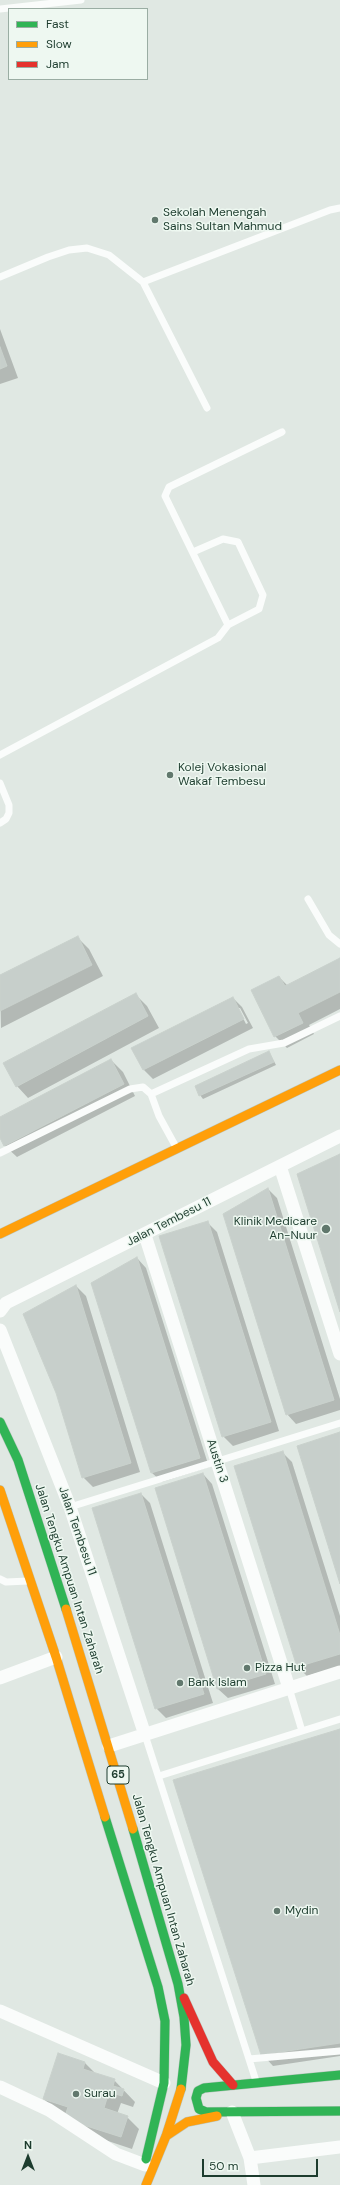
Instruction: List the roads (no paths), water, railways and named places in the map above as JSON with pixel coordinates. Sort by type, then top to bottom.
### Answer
[{"type":"main road","points":[[0,1234],[340,1070]]},
{"type":"main road","points":[[11,1239],[40,1215]]},
{"type":"main road","name":"Jalan Tengku Ampuan Intan Zaharah","points":[[0,1422],[18,1460],[109,1746],[178,1984],[184,2017],[186,2045],[183,2083],[166,2136],[146,2185]]},
{"type":"main road","name":"65","points":[[0,1490],[56,1657],[158,1987],[165,2021],[166,2047],[164,2083],[145,2165],[142,2185]]},
{"type":"main road","points":[[178,1984],[212,2062],[233,2085]]},
{"type":"main road","points":[[340,2076],[204,2088],[198,2091],[196,2098],[196,2105],[202,2111],[340,2112]]},
{"type":"main road","points":[[166,2136],[187,2122],[232,2112]]},
{"type":"street","name":"Jalan Tembesu 11","points":[[0,1310],[6,1303],[340,1136]]},
{"type":"street","points":[[280,1166],[340,1354]]},
{"type":"street","name":"Austin 3","points":[[145,1234],[289,1688]]},
{"type":"street","name":"Jalan Tembesu 11","points":[[0,1330],[70,1507],[145,1735]]},
{"type":"street","points":[[0,1678],[56,1657]]},
{"type":"street","points":[[109,1746],[340,1672]]},
{"type":"street","points":[[0,2011],[164,2083]]},
{"type":"street","points":[[0,2087],[49,2110],[116,2154],[145,2165]]},
{"type":"street","points":[[232,2112],[250,2158],[254,2185]]},
{"type":"street","points":[[250,2158],[340,2147]]},
{"type":"lane","points":[[9,8],[81,0]]},
{"type":"lane","points":[[143,282],[330,210],[340,208]]},
{"type":"lane","points":[[0,277],[69,250],[87,248],[109,255],[143,282],[207,408]]},
{"type":"lane","points":[[228,625],[165,496],[169,487],[282,432]]},
{"type":"lane","points":[[0,755],[218,638],[228,625],[260,608],[263,595],[238,542],[222,539],[193,552]]},
{"type":"lane","points":[[0,783],[9,805],[9,813],[6,819],[0,822]]},
{"type":"lane","points":[[308,899],[329,935],[340,944]]},
{"type":"lane","points":[[152,1094],[250,1049],[284,1043],[340,1016]]},
{"type":"lane","points":[[0,1153],[130,1089],[142,1087],[152,1094],[159,1116],[177,1149]]},
{"type":"lane","points":[[70,1507],[340,1423]]},
{"type":"lane","points":[[0,1580],[6,1582],[30,1581]]},
{"type":"lane","points":[[289,1688],[302,1730]]},
{"type":"lane","points":[[159,1776],[340,1719]]},
{"type":"lane","points":[[145,1735],[256,2083]]},
{"type":"lane","points":[[249,2059],[340,2051]]},
{"type":"place","name":"Sekolah Menengah Sains Sultan Mahmud","points":[[155,220]]},
{"type":"place","name":"Kolej Vokasional Wakaf Tembesu","points":[[170,775]]},
{"type":"place","name":"Klinik Medicare An-Nuur","points":[[326,1229]]},
{"type":"place","name":"Pizza Hut","points":[[247,1668]]},
{"type":"place","name":"Bank Islam","points":[[180,1683]]},
{"type":"place","name":"Mydin","points":[[277,1911]]},
{"type":"place","name":"Surau","points":[[76,2094]]}]
